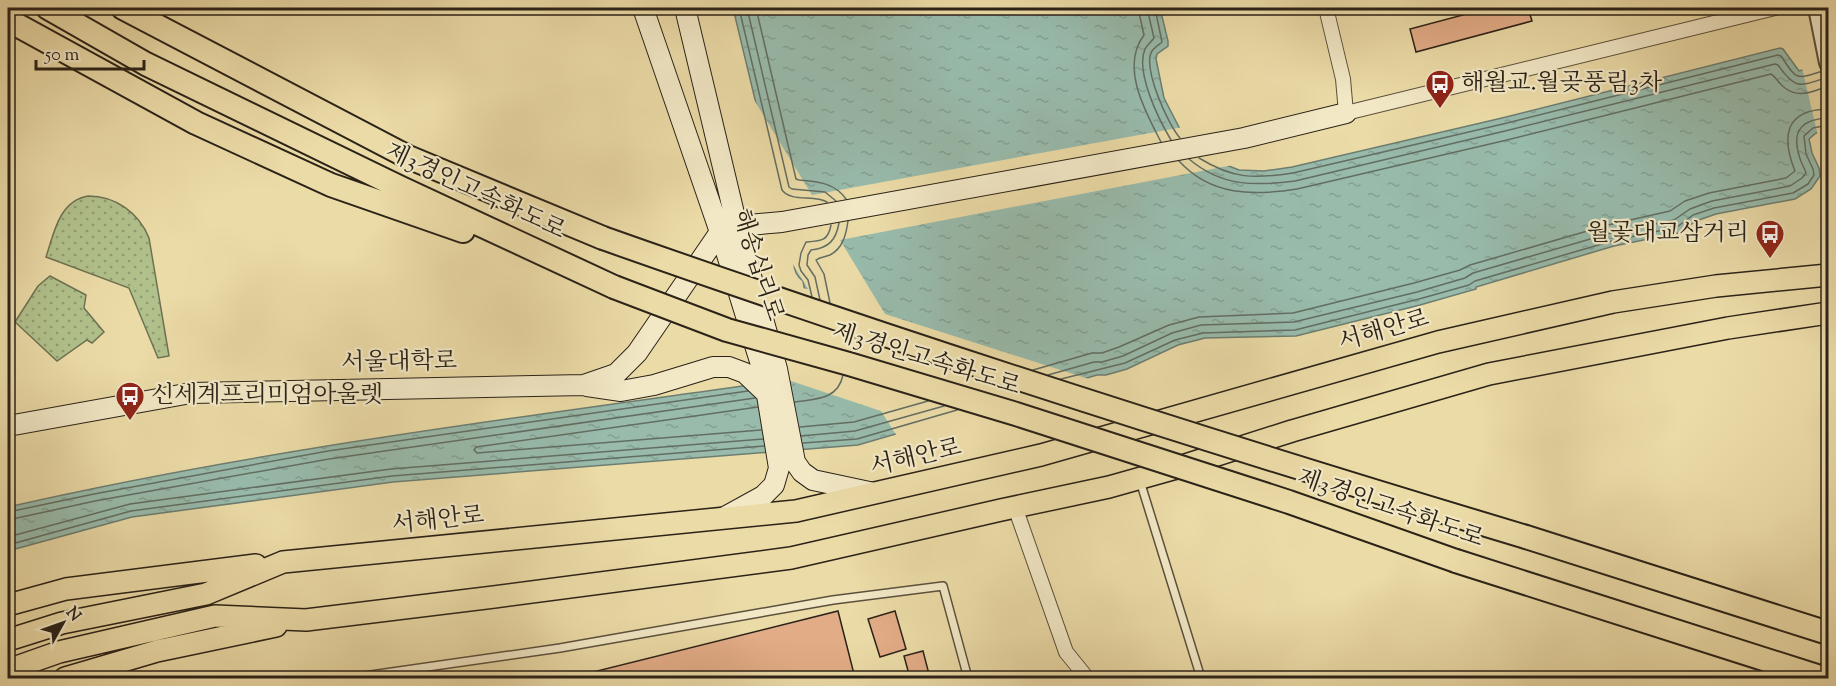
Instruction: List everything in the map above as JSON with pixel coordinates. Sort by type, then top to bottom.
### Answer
[{"type":"highway","name":"제3경인고속화도로","points":[[48,8],[146,64],[400,188],[614,287],[726,330],[849,364],[1027,418],[1289,502],[1456,561],[1823,678]]},
{"type":"highway","name":"제3경인고속화도로","points":[[123,8],[408,158],[603,238],[1028,383],[1828,633]]},
{"type":"highway","points":[[8,20],[196,123],[331,185],[577,270]]},
{"type":"main road","name":"해송십리로","points":[[643,8],[728,229],[777,369],[795,462],[802,472],[813,480],[877,494]]},
{"type":"main road","name":"해송십리로","points":[[685,8],[728,229],[763,371],[779,468],[774,485],[763,496],[723,518]]},
{"type":"main road","points":[[728,229],[782,222],[1244,138],[1346,113]]},
{"type":"main road","name":"서울대학로","points":[[8,426],[191,393],[584,385],[616,374],[637,353],[728,229]]},
{"type":"main road","name":"서해안로","points":[[8,640],[62,623],[206,594],[283,562],[796,511],[1041,455],[1438,342],[1613,302],[1716,286],[1828,275]]},
{"type":"main road","points":[[64,678],[157,651],[306,620],[791,558],[1109,487],[1489,374],[1728,328],[1828,313]]},
{"type":"main road","points":[[584,385],[621,391],[654,385],[713,367],[729,368],[745,373],[767,394]]},
{"type":"main road","points":[[8,606],[66,589],[283,562]]},
{"type":"main road","points":[[8,670],[59,652],[216,616],[306,620]]},
{"type":"street","points":[[1326,8],[1343,79],[1346,113],[1775,8]]},
{"type":"street","points":[[1817,8],[1827,56]]},
{"type":"street","points":[[1015,507],[1066,652],[1087,678]]},
{"type":"lane","points":[[1139,479],[1201,678]]},
{"type":"lane","points":[[350,678],[560,648],[833,600],[943,586],[968,678]]},
{"type":"green space","points":[[88,196],[117,203],[133,214],[145,229],[149,238],[169,356],[158,358],[129,288],[46,257],[55,228],[64,211],[78,199]]},
{"type":"green space","points":[[50,276],[86,295],[84,308],[104,332],[92,343],[87,340],[57,361],[15,322],[38,286]]},
{"type":"water","points":[[733,8],[1160,8],[1168,41],[1168,46],[1157,54],[1156,59],[1164,98],[1181,131],[1216,161],[1239,170],[1264,171],[1292,167],[1502,118],[1780,48],[1799,71],[1828,63],[1828,131],[1816,133],[1809,139],[1820,176],[1811,189],[1795,199],[1716,214],[1696,221],[1678,233],[1614,246],[1420,305],[1296,336],[1205,338],[1178,345],[1127,369],[1097,375],[858,445],[393,482],[132,517],[8,551],[8,507],[108,485],[412,433],[820,375],[803,281],[796,274],[794,259],[820,235],[827,214],[770,162]]},
{"type":"pier","points":[[1828,60],[1828,134],[1818,136],[1802,68]]},
{"type":"pier","points":[[751,95],[812,195],[1183,127],[1202,149],[1233,165],[840,240],[885,314],[1092,380],[897,436],[881,411],[782,378],[817,373],[801,288],[808,289],[791,261],[792,250],[799,236],[805,232],[821,230],[823,214],[820,208],[788,205],[777,200],[773,193]]},
{"type":"building","points":[[1489,8],[1528,8],[1532,21],[1416,52],[1410,29]]},
{"type":"building","points":[[838,611],[855,678],[586,678],[585,674]]},
{"type":"building","points":[[895,611],[906,649],[880,657],[868,619]]},
{"type":"building","points":[[923,651],[930,678],[910,678],[904,656]]},
{"type":"place","name":"해월교.월곶풍림3차","points":[[1440,110]]},
{"type":"place","name":"월곷대교삼거리","points":[[1770,260]]},
{"type":"place","name":"신세계프리미엄아울렛","points":[[130,422]]}]
